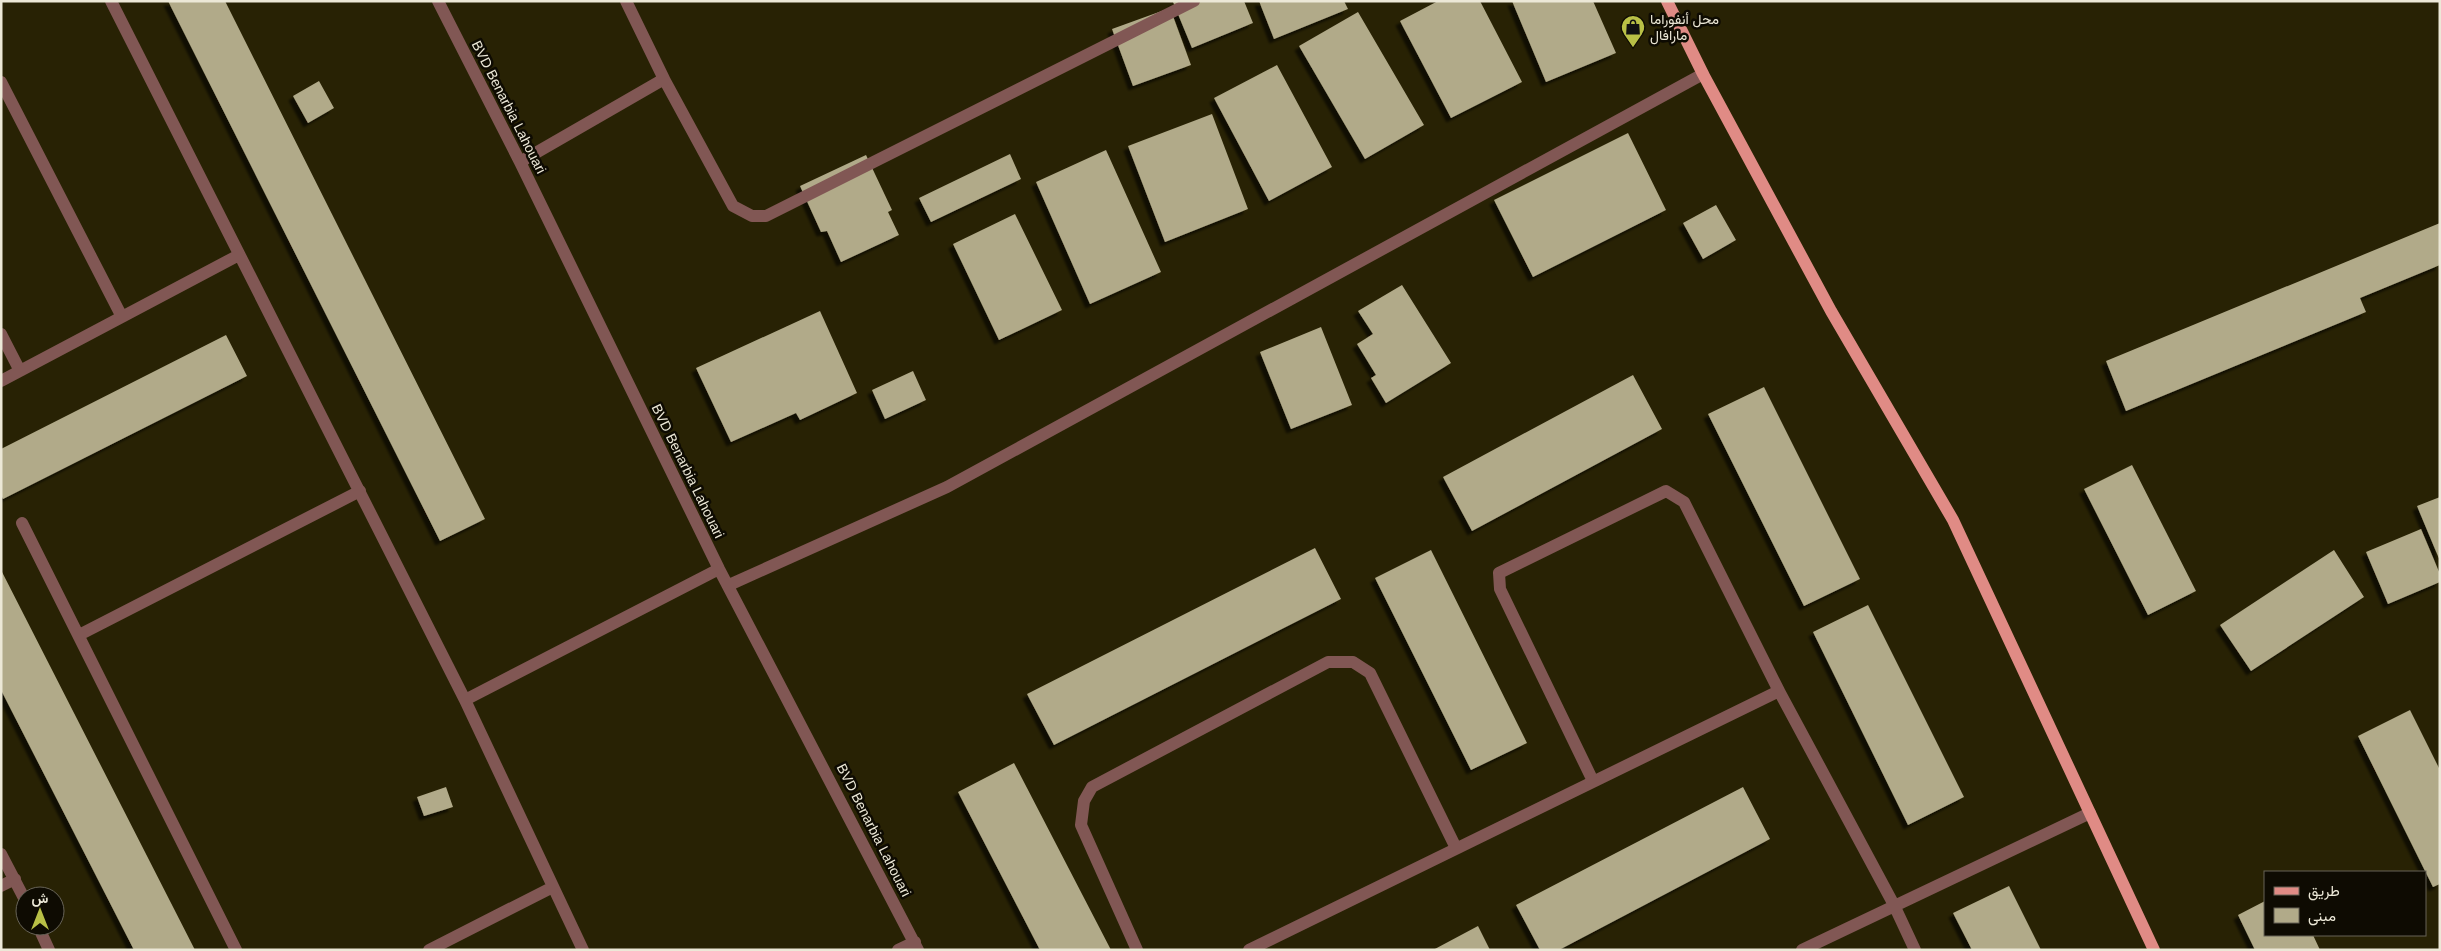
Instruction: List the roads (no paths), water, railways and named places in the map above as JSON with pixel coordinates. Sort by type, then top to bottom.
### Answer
[{"type":"main road","points":[[1666,1],[1702,74],[1831,310],[1954,520],[2154,950]]},
{"type":"street","points":[[111,1],[465,700],[583,950]]},
{"type":"street","name":"BVD Benarbia Lahouari","points":[[438,1],[520,162],[719,569],[917,946]]},
{"type":"street","points":[[626,1],[664,79],[733,206],[752,216],[766,216],[1194,1]]},
{"type":"street","points":[[729,585],[947,487],[1702,74]]},
{"type":"street","points":[[520,162],[664,79]]},
{"type":"street","points":[[1,82],[122,317]]},
{"type":"street","points":[[1,381],[239,255]]},
{"type":"street","points":[[1,334],[20,371]]},
{"type":"street","points":[[78,635],[360,491]]},
{"type":"street","points":[[1593,781],[1500,589],[1499,572],[1666,491],[1684,502],[1779,691],[1894,905],[1915,950]]},
{"type":"street","points":[[22,523],[236,950]]},
{"type":"street","points":[[465,700],[719,569]]},
{"type":"street","points":[[1137,950],[1081,826],[1084,801],[1092,787],[1328,662],[1353,662],[1370,673],[1456,848]]},
{"type":"street","points":[[1249,950],[1779,691]]},
{"type":"street","points":[[1802,950],[2090,813]]},
{"type":"street","points":[[1,854],[18,886]]},
{"type":"street","points":[[1,886],[15,879]]},
{"type":"street","points":[[429,950],[553,886]]},
{"type":"street","points":[[43,936],[49,950]]},
{"type":"street","points":[[898,950],[917,946]]},
{"type":"place","name":"محل أنفوراما مارافال","points":[[1633,48]]}]
